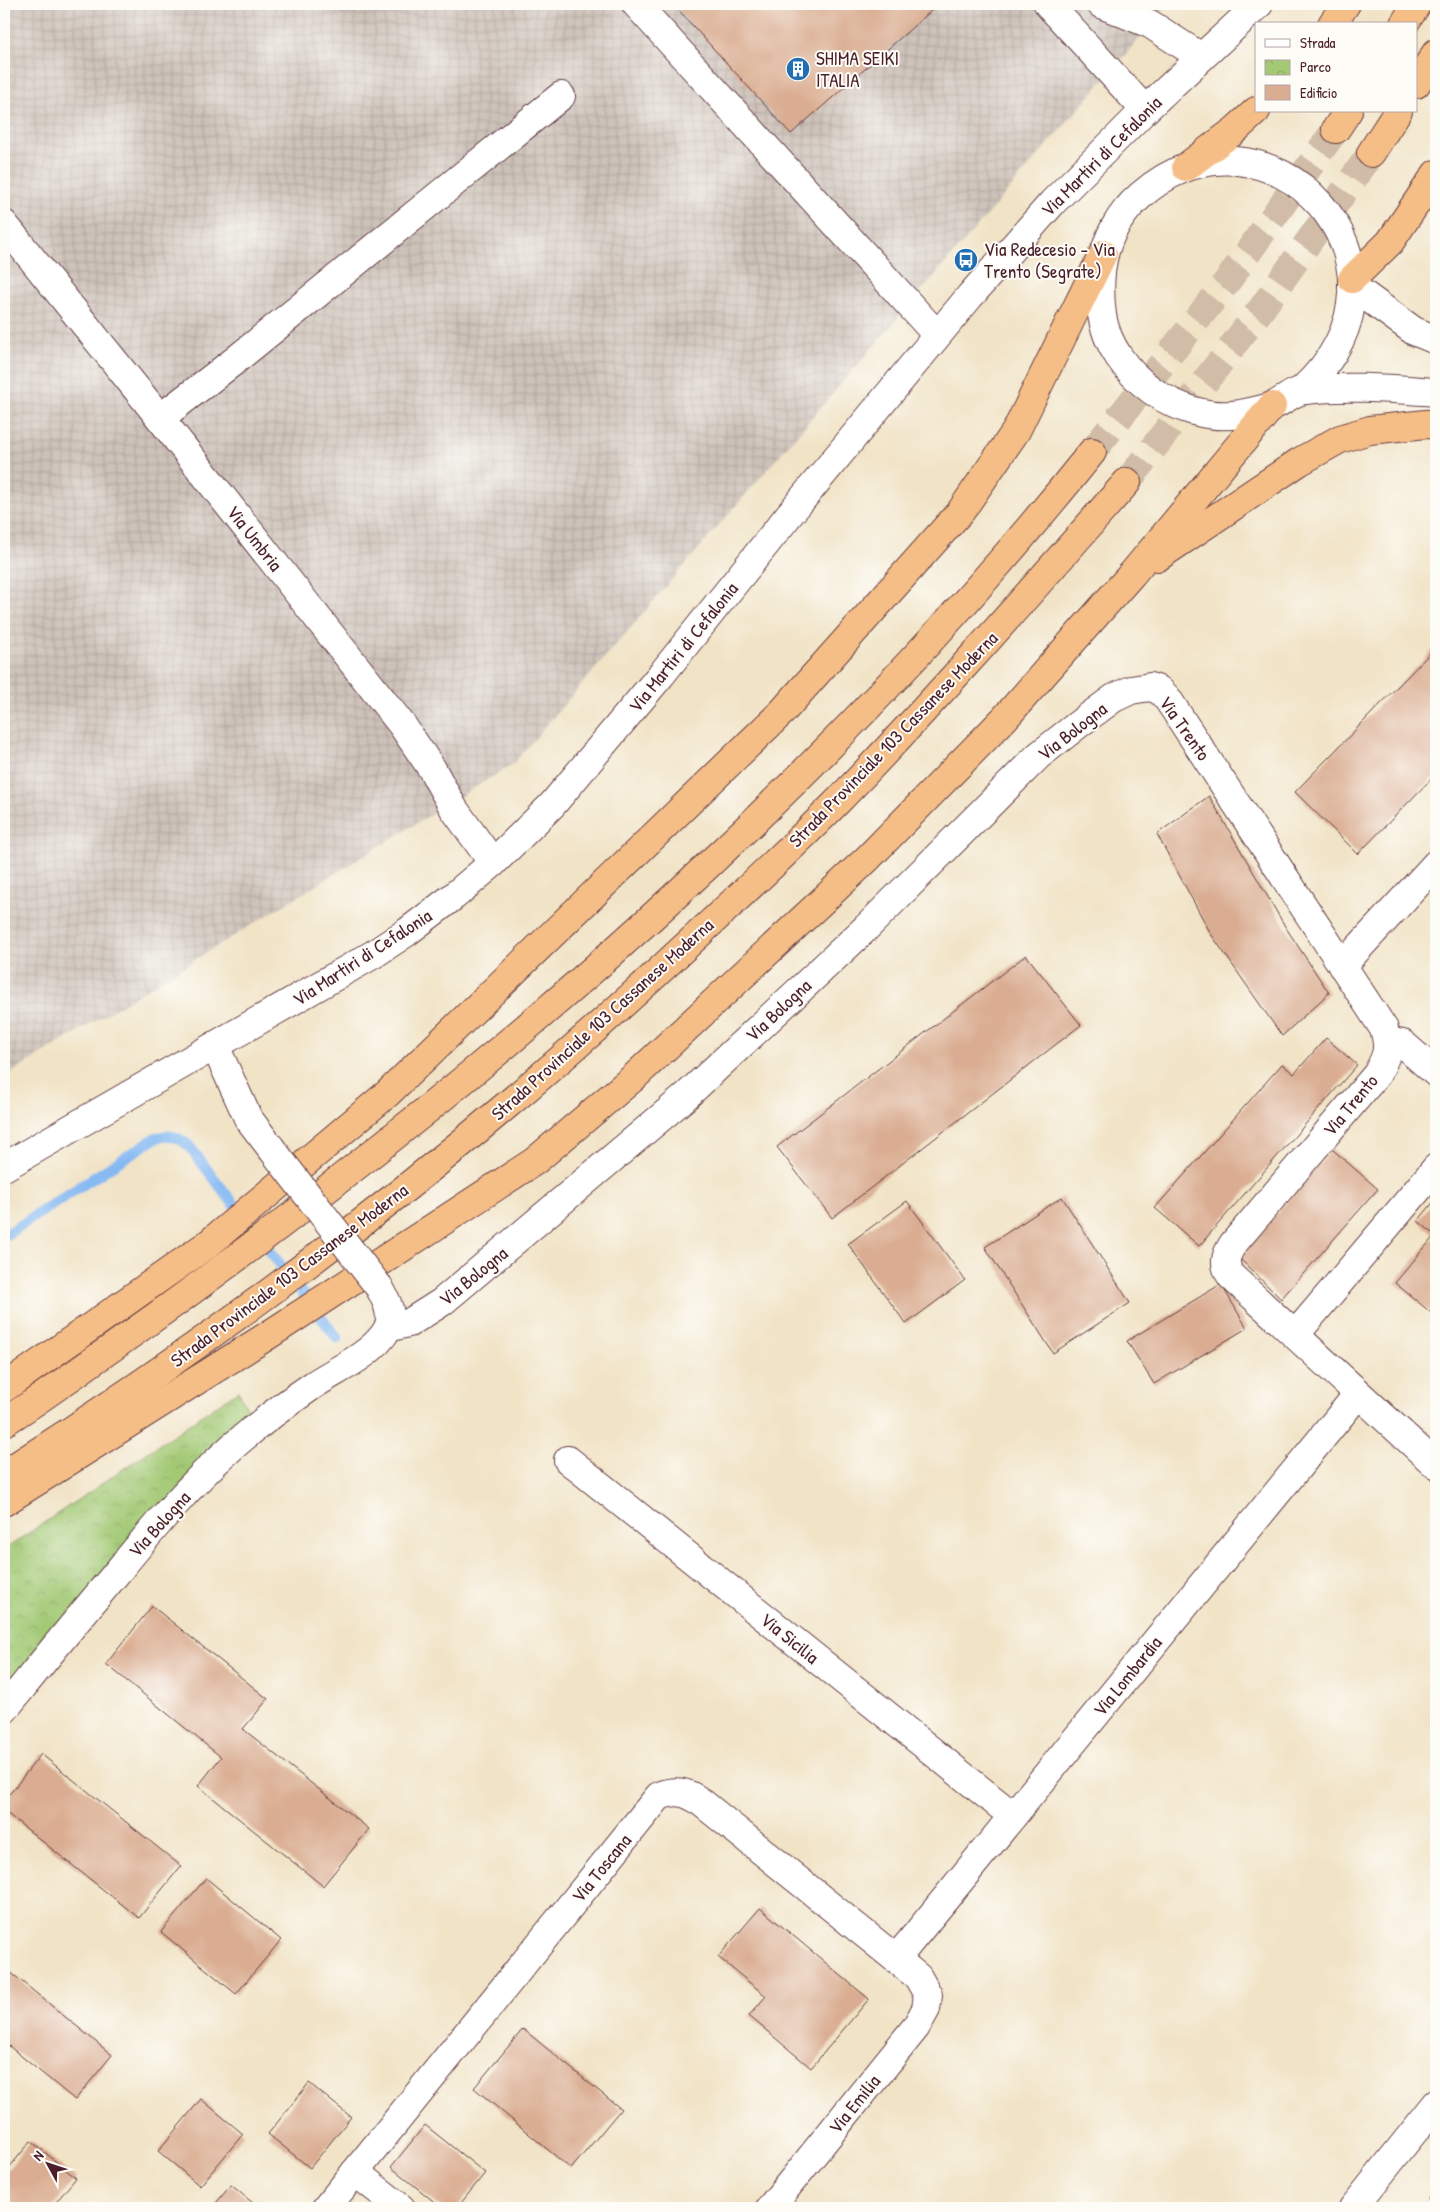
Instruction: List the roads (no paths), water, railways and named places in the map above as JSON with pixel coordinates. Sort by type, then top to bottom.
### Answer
[{"type":"highway","points":[[1333,22],[1346,4]]},
{"type":"highway","points":[[1405,22],[1417,4]]},
{"type":"highway","points":[[1418,81],[1436,53]]},
{"type":"highway","points":[[1186,167],[1255,112]]},
{"type":"highway","points":[[1371,153],[1397,112]]},
{"type":"highway","points":[[1352,283],[1390,242],[1436,174]]},
{"type":"highway","points":[[4,1388],[208,1244],[387,1094],[782,712],[961,511],[1016,431],[1103,254]]},
{"type":"highway","points":[[4,1502],[267,1336],[535,1161],[633,1078],[867,858],[1004,719],[1132,574],[1272,406]]},
{"type":"highway","points":[[1132,574],[1298,462],[1340,439],[1370,430],[1426,424],[1436,425]]},
{"type":"highway","points":[[4,1422],[223,1270],[471,1075],[583,980],[738,838],[822,755],[988,578],[1092,452]]},
{"type":"highway","name":"Strada Provinciale 103 Cassanese Moderna","points":[[4,1474],[148,1379],[270,1292],[404,1190],[608,1018],[758,879],[836,803],[960,672],[1127,482]]},
{"type":"street","points":[[636,4],[937,335]]},
{"type":"street","points":[[1048,4],[1145,110]]},
{"type":"street","points":[[1100,4],[1150,24],[1201,58]]},
{"type":"street","name":"Via Martiri di Cefalonia","points":[[4,1167],[325,983],[407,932],[493,863],[552,805],[655,683],[937,335],[1053,202],[1145,110],[1259,4]]},
{"type":"street","points":[[160,418],[233,362],[561,96]]},
{"type":"street","points":[[1208,162],[1241,162],[1274,170],[1303,187],[1327,210],[1339,229],[1350,261],[1352,283],[1349,316],[1337,347],[1318,375],[1302,390],[1272,406],[1238,414],[1203,413],[1170,402],[1140,382],[1118,355],[1103,323],[1098,288],[1103,254],[1111,232],[1130,204],[1155,182],[1186,167],[1208,162]]},
{"type":"street","name":"Via Umbria","points":[[4,224],[402,725],[432,769],[454,809],[493,863]]},
{"type":"street","points":[[1352,283],[1414,331],[1436,340]]},
{"type":"street","points":[[1302,390],[1389,389],[1436,392]]},
{"type":"street","name":"Via Bologna","points":[[4,1710],[148,1534],[213,1464],[248,1434],[312,1386],[366,1351],[388,1328],[409,1322],[442,1302],[684,1098],[866,928],[1038,756],[1114,698],[1142,687],[1158,690]]},
{"type":"street","name":"Via Trento","points":[[1158,690],[1167,698],[1384,1029],[1387,1041],[1388,1051],[1377,1074],[1233,1244],[1226,1254],[1226,1266],[1230,1276],[1436,1465]]},
{"type":"street","points":[[1342,966],[1436,864]]},
{"type":"street","points":[[1387,1041],[1403,1044],[1436,1073]]},
{"type":"street","points":[[215,1046],[248,1118],[379,1287],[386,1300],[390,1314],[388,1328]]},
{"type":"street","points":[[1295,1335],[1436,1168]]},
{"type":"street","name":"Via Lombardia","points":[[896,1959],[1358,1394]]},
{"type":"street","name":"Via Sicilia","points":[[568,1460],[1013,1816]]},
{"type":"street","name":"Via Toscana","points":[[326,2208],[659,1796],[669,1792],[679,1791],[690,1794],[701,1802],[918,1977],[928,1995]]},
{"type":"street","name":"Via Emilia","points":[[770,2208],[916,2027],[926,2009],[928,1995]]},
{"type":"street","points":[[1354,2208],[1436,2104]]},
{"type":"street","points":[[355,2172],[401,2208]]},
{"type":"waterway","points":[[4,1236],[152,1140],[162,1136],[176,1137],[189,1146],[337,1338]]},
{"type":"tunnel","points":[[1092,452],[1226,283],[1336,129]]},
{"type":"tunnel","points":[[1127,482],[1262,308],[1371,153]]},
{"type":"place","name":"SHIMA SEIKI ITALIA","points":[[798,69]]},
{"type":"place","name":"Via Redecesio - Via Trento (Segrate)","points":[[966,260]]}]
